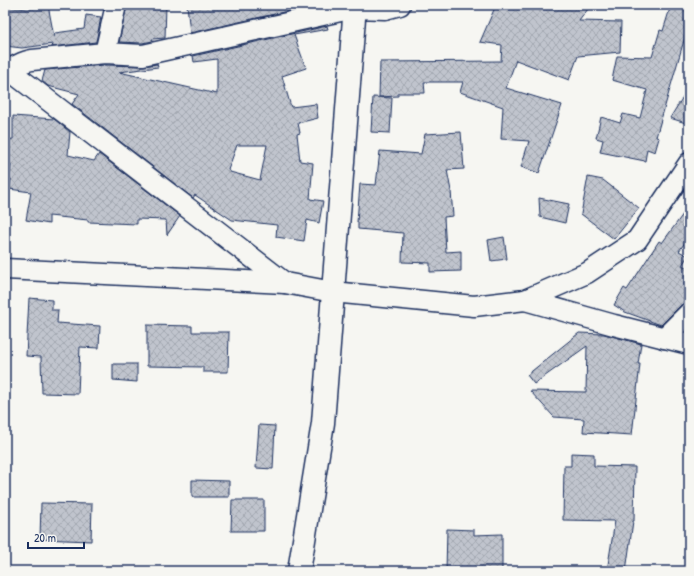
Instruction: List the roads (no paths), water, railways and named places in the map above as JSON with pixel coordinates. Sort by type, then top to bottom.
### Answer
[{"type":"street","points":[[105,53],[116,5]]},
{"type":"street","points":[[6,68],[24,61],[105,53],[143,55],[354,6],[385,9],[400,5]]},
{"type":"street","points":[[299,571],[323,423],[354,6]]},
{"type":"street","points":[[6,68],[285,283]]},
{"type":"street","points":[[5,269],[285,283],[333,292],[474,306],[525,300],[587,273],[638,240],[689,163]]},
{"type":"street","points":[[525,300],[689,344]]},
{"type":"street","points":[[664,338],[689,312]]}]
